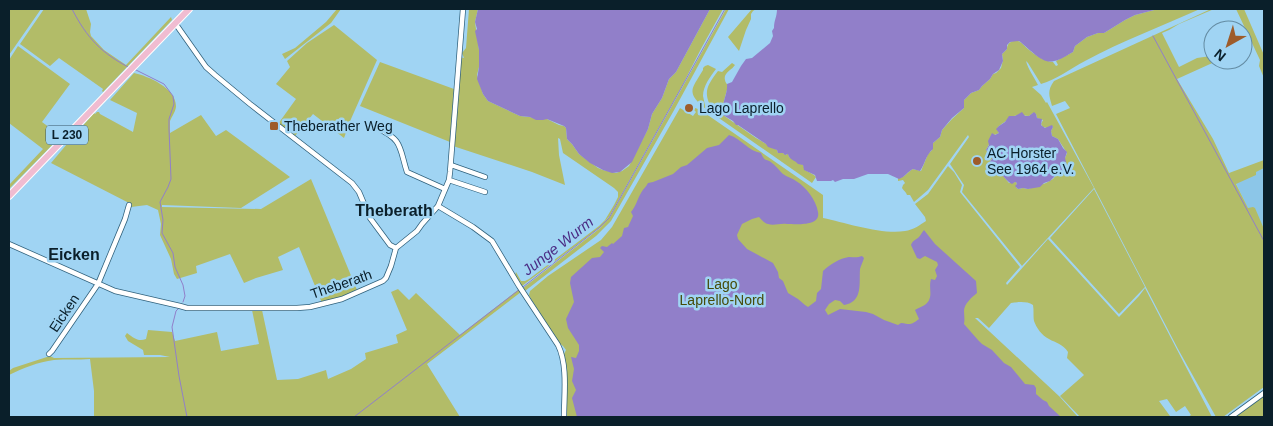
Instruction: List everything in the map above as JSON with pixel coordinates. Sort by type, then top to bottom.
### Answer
[{"type":"main road","name":"L 230","points":[[9,196],[189,9]]},
{"type":"street","points":[[175,23],[206,67],[215,76],[352,183],[370,218],[390,245],[396,248],[417,231],[438,206],[449,180],[463,9]]},
{"type":"street","points":[[376,128],[390,135],[395,140],[401,149],[408,173],[446,189]]},
{"type":"street","points":[[451,165],[485,177]]},
{"type":"street","points":[[449,180],[485,192]]},
{"type":"street","name":"Eicken","points":[[49,354],[98,284],[129,205]]},
{"type":"street","points":[[438,206],[464,221],[495,245],[519,286],[555,340],[562,354],[564,365],[564,417]]},
{"type":"street","name":"Eicken","points":[[9,244],[115,292],[180,306]]},
{"type":"street","name":"Theberath","points":[[180,306],[187,308],[297,308],[329,302],[383,281],[391,266],[396,248]]},
{"type":"street","points":[[524,293],[530,290]]},
{"type":"street","points":[[1231,417],[1264,393]]},
{"type":"shaded area","points":[[478,9],[710,9],[676,72],[669,79],[632,162],[620,172],[612,173],[590,163],[579,154],[567,139],[564,126],[547,119],[536,120],[520,116],[488,101],[477,79],[479,50],[475,22]]},
{"type":"shaded area","name":"Lago Laprello","points":[[777,9],[1158,9],[1135,15],[1104,33],[1087,37],[1075,46],[1073,52],[1062,59],[1049,62],[1035,55],[1019,41],[1010,42],[1002,54],[1003,61],[999,70],[979,90],[971,93],[964,100],[964,108],[942,130],[940,137],[933,143],[933,149],[928,154],[920,171],[913,169],[899,179],[888,174],[868,174],[854,179],[843,179],[835,182],[833,180],[817,181],[815,175],[804,170],[803,165],[791,159],[788,154],[778,153],[777,150],[768,147],[723,115],[727,84],[732,82],[746,59],[752,58],[770,43],[773,36],[772,31]]},
{"type":"shaded area","points":[[1022,112],[1025,116],[1029,116],[1034,112],[1037,118],[1042,119],[1041,125],[1045,128],[1052,125],[1052,136],[1058,139],[1067,152],[1065,171],[1057,174],[1040,187],[1028,189],[1018,189],[1015,186],[1016,182],[1012,184],[1006,180],[989,163],[992,155],[986,150],[992,133],[995,135],[999,133],[996,129],[1009,116],[1015,116]]},
{"type":"shaded area","name":"Lago Laprello","points":[[729,135],[738,139],[752,150],[761,153],[765,159],[783,174],[800,184],[810,194],[817,207],[818,217],[807,224],[770,225],[759,217],[742,224],[737,235],[738,239],[747,249],[773,263],[788,293],[808,307],[816,301],[817,293],[821,289],[823,271],[831,264],[842,259],[862,256],[864,258],[860,269],[860,286],[857,296],[850,303],[844,305],[840,301],[835,300],[825,310],[828,315],[840,309],[866,312],[898,325],[901,323],[914,323],[919,319],[915,310],[925,305],[930,298],[931,279],[935,280],[937,276],[935,270],[938,265],[937,262],[925,256],[920,259],[917,258],[911,245],[924,230],[935,244],[976,281],[977,293],[965,306],[964,324],[982,344],[992,350],[1004,363],[1011,367],[1025,384],[1034,385],[1036,394],[1047,402],[1061,417],[577,417],[572,398],[576,390],[572,381],[574,369],[571,357],[576,358],[579,345],[568,328],[566,319],[574,302],[570,283],[571,277],[592,258],[600,257],[604,252],[600,248],[602,246],[607,247],[613,244],[622,236],[624,228],[628,227],[633,216],[631,212],[648,183],[673,174],[707,148],[719,145]]},
{"type":"shaded area","points":[[1264,166],[1264,242],[1234,179]]},
{"type":"green space","points":[[9,9],[41,9],[9,55]]},
{"type":"green space","points":[[44,9],[86,9],[91,24],[91,36],[104,50],[126,65],[171,17],[172,20],[103,92],[103,89],[59,58],[50,66],[20,44]]},
{"type":"green space","points":[[337,9],[341,9],[331,23],[285,59],[282,54],[295,48],[326,22]]},
{"type":"green space","points":[[469,9],[478,9],[475,22],[479,50],[477,75],[483,94],[488,101],[520,116],[547,119],[564,126],[567,139],[579,154],[598,168],[616,173],[629,166],[648,129],[652,114],[662,98],[669,79],[676,72],[710,9],[723,9],[609,217],[599,228],[522,286],[515,275],[516,272],[521,281],[529,279],[599,226],[614,205],[618,192],[563,153],[560,139],[558,138],[559,155],[565,185],[453,146],[460,57],[464,58],[462,53],[466,48]]},
{"type":"green space","points":[[726,9],[729,9],[611,221],[596,236],[525,291],[523,288],[599,229],[610,217]]},
{"type":"green space","points":[[752,9],[756,9],[751,14],[751,19],[739,51],[728,37]]},
{"type":"green space","points":[[1158,9],[1200,9],[1113,47],[1058,77],[1041,84],[1026,61],[1038,85],[1032,87],[1047,102],[1094,188],[1022,266],[962,192],[964,185],[950,164],[969,137],[968,135],[928,190],[914,202],[910,195],[907,195],[902,188],[905,183],[903,180],[898,181],[898,178],[903,177],[913,169],[921,171],[928,154],[932,150],[933,143],[940,137],[942,130],[964,108],[964,100],[971,93],[979,90],[1001,68],[1002,54],[1010,42],[1018,41],[1037,55],[1053,62],[1056,66],[1058,65],[1056,61],[1073,52],[1075,46],[1087,37],[1104,33],[1135,15]],"holes":[[[1033,113],[1036,114],[1037,118],[1043,120],[1041,124],[1043,127],[1053,127],[1051,131],[1052,136],[1058,139],[1067,153],[1065,171],[1057,174],[1046,183],[1028,189],[1018,189],[1016,182],[1009,183],[994,165],[991,165],[992,154],[986,150],[994,135],[999,133],[997,129],[1009,119],[1019,115],[1029,116]]]},
{"type":"green space","points":[[1214,9],[1162,33],[1179,67],[1203,57],[1203,67],[1177,79],[1213,139],[1229,173],[1264,160],[1264,168],[1256,172],[1256,175],[1236,184],[1248,208],[1255,208],[1264,229],[1264,387],[1223,417],[1216,417],[1178,349],[1056,114],[1070,108],[1065,101],[1052,106],[1049,93],[1054,81]]},
{"type":"green space","points":[[1236,9],[1244,9],[1249,20],[1241,20]]},
{"type":"green space","points":[[334,25],[377,60],[344,138],[313,114],[295,136],[278,124],[296,99],[276,84],[290,67],[287,61],[307,43]]},
{"type":"green space","points":[[1253,30],[1264,55],[1264,78],[1259,66],[1260,60],[1253,45]]},
{"type":"green space","points":[[18,46],[70,84],[42,122],[61,136],[9,189],[9,185],[43,149],[9,123],[9,60]]},
{"type":"green space","points":[[380,62],[454,89],[450,142],[360,106]]},
{"type":"green space","points":[[732,63],[735,65],[726,73],[725,78],[728,86],[722,108],[723,115],[777,150],[778,153],[786,155],[788,153],[789,157],[803,165],[805,170],[816,177],[812,183],[716,116],[707,98],[708,88],[718,71],[722,72]]},
{"type":"green space","points":[[708,65],[716,69],[704,89],[703,96],[706,109],[695,98],[692,90],[703,68]]},
{"type":"green space","points":[[134,73],[160,84],[166,88],[175,100],[176,106],[170,121],[170,133],[201,115],[216,136],[226,130],[290,177],[241,208],[162,205],[162,207],[261,209],[311,179],[357,290],[322,303],[299,247],[278,257],[283,270],[244,283],[230,254],[196,266],[197,273],[177,279],[171,259],[160,235],[161,224],[158,210],[147,205],[131,207],[131,204],[51,163],[94,113],[99,112],[133,132],[137,113],[110,100]]},
{"type":"green space","name":"Lago Laprello","points":[[680,108],[693,116],[696,112],[695,108],[699,109],[823,195],[823,218],[864,228],[896,232],[905,231],[926,221],[915,204],[928,194],[948,166],[962,185],[960,192],[1020,267],[1006,283],[1007,285],[1048,239],[1119,317],[1145,288],[1212,417],[1188,417],[1191,415],[1185,406],[1176,412],[1167,399],[1159,401],[1170,416],[1168,417],[1080,417],[1060,396],[1084,375],[1067,358],[1068,352],[1064,347],[1046,338],[1036,326],[1033,305],[1022,302],[1011,303],[989,328],[978,318],[975,318],[1060,397],[1078,417],[565,417],[566,374],[564,354],[566,350],[559,343],[531,299],[530,291],[548,276],[601,240],[612,227]]},
{"type":"green space","points":[[1094,189],[1145,287],[1119,314],[1050,238]]},
{"type":"green space","points":[[398,289],[409,300],[416,293],[460,335],[518,290],[521,292],[427,364],[460,417],[94,417],[94,391],[90,359],[48,361],[9,375],[9,371],[13,368],[50,356],[54,358],[170,357],[144,355],[143,350],[128,341],[125,336],[127,333],[136,339],[143,340],[146,339],[148,330],[172,332],[175,341],[217,332],[221,351],[259,344],[252,310],[262,310],[277,380],[298,379],[326,370],[328,379],[351,369],[366,359],[365,353],[398,343],[396,335],[407,330],[391,292]]},
{"type":"green space","points":[[1264,396],[1264,417],[1235,417]]},
{"type":"waterway","points":[[72,9],[83,28],[96,44],[111,57],[130,68]]},
{"type":"waterway","name":"Junge Wurm","points":[[523,287],[599,228],[609,218],[725,9]]},
{"type":"waterway","points":[[1153,36],[1264,241]]},
{"type":"waterway","points":[[134,69],[164,84],[173,96],[174,104],[169,119],[171,179],[160,202],[163,220],[162,233],[173,253],[175,267],[183,285],[185,296],[183,302]]},
{"type":"waterway","name":"Junge Wurm","points":[[354,417],[520,289]]},
{"type":"waterway","points":[[179,308],[176,311],[172,327],[187,417]]},
{"type":"place","name":"Lago Laprello","points":[[689,108]]},
{"type":"place","name":"Theberather Weg","points":[[274,126]]},
{"type":"place","name":"AC Horster See 1964 e.V.","points":[[977,161]]},
{"type":"district","name":"Theberath","points":[[394,210]]},
{"type":"district","name":"Eicken","points":[[74,254]]},
{"type":"park label","name":"Lago Laprello-Nord","points":[[722,292]]}]
